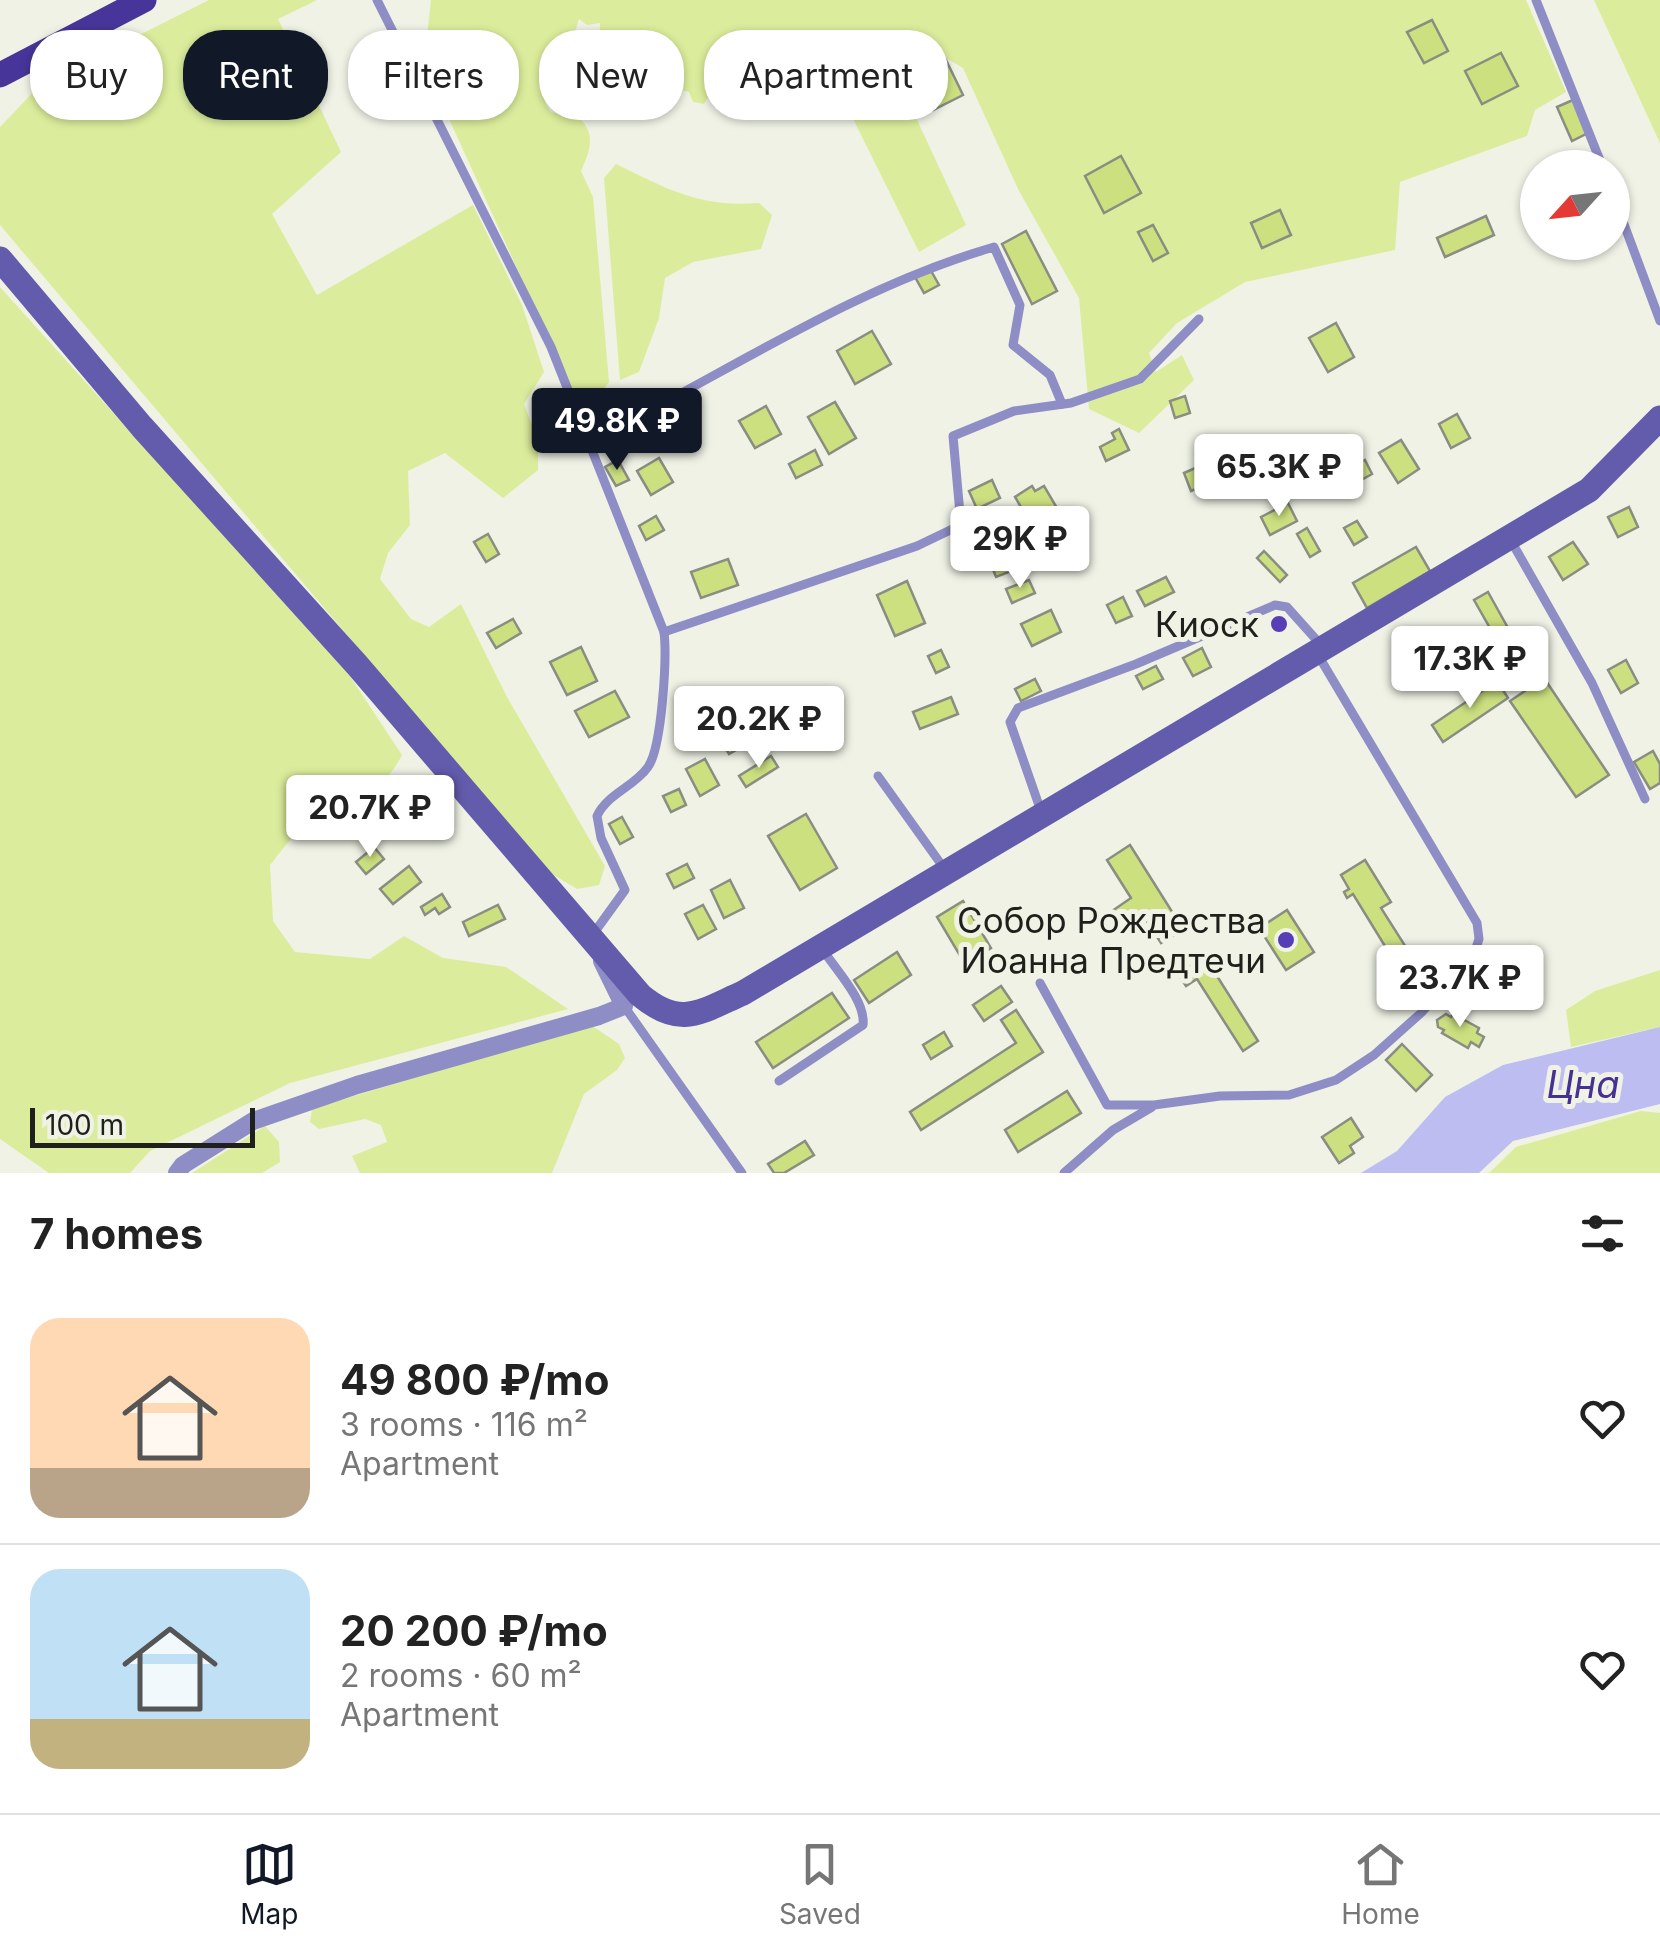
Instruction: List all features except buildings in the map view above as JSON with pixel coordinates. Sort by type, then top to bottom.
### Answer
[{"type":"main road","points":[[0,75],[144,0]]},
{"type":"street","points":[[0,260],[142,427],[357,664],[640,994],[658,1010],[677,1016],[700,1012],[743,993],[822,948],[1589,490],[1660,418]]},
{"type":"street","points":[[177,1173],[253,1122],[357,1085],[624,1006],[590,938]]},
{"type":"lane","points":[[377,0],[551,347],[664,632],[656,752],[648,767],[605,803],[597,816],[601,838],[625,890],[590,938]]},
{"type":"lane","points":[[1536,0],[1596,150]]},
{"type":"lane","points":[[1630,241],[1660,322]]},
{"type":"lane","points":[[588,442],[846,304],[937,263],[994,246],[1020,305],[1013,345],[1050,375],[1062,404]]},
{"type":"lane","points":[[961,525],[953,436],[1014,411],[1062,404],[1140,379],[1199,319]]},
{"type":"lane","points":[[664,632],[917,546],[990,511]]},
{"type":"lane","points":[[1508,537],[1531,570],[1592,683],[1645,798]]},
{"type":"lane","points":[[1040,983],[1107,1105],[1154,1106],[1220,1096],[1289,1095],[1336,1080],[1374,1055],[1421,1013],[1478,945],[1477,923],[1321,651],[1287,606],[1275,605],[1018,708],[1010,722],[1043,816]]},
{"type":"lane","points":[[878,776],[947,874]]},
{"type":"lane","points":[[779,1081],[863,1025],[860,1006],[822,948]]},
{"type":"lane","points":[[624,1006],[742,1173]]},
{"type":"lane","points":[[1064,1173],[1113,1130],[1154,1106]]},
{"type":"green space","points":[[209,0],[317,0],[278,19],[283,30],[183,30],[183,120],[326,120],[341,152],[272,214],[317,295],[473,205],[522,305],[544,372],[524,404],[538,441],[538,470],[503,498],[445,453],[408,471],[410,525],[388,553],[380,579],[411,619],[429,627],[461,604],[507,697],[605,866],[599,885],[577,889],[547,871],[0,225],[0,127],[30,96],[30,120],[163,120],[163,30],[149,30]]},
{"type":"green space","points":[[431,0],[1526,0],[1566,92],[1535,110],[1527,136],[1400,182],[1395,250],[1245,282],[1177,323],[1149,353],[1156,372],[1182,355],[1194,380],[1139,433],[1089,409],[1079,298],[1018,189],[963,68],[948,59],[948,30],[704,30],[704,104],[693,102],[689,92],[684,91],[684,30],[600,30],[600,23],[587,25],[579,19],[576,30],[539,30],[539,120],[581,120],[590,138],[581,171],[593,197],[609,382],[584,416],[450,120],[519,120],[519,30],[428,30]]},
{"type":"green space","points":[[1594,0],[1660,0],[1660,143]]},
{"type":"green space","points":[[854,120],[917,120],[966,225],[919,252]]},
{"type":"green space","points":[[616,164],[685,195],[719,203],[759,203],[772,215],[761,249],[693,262],[665,278],[659,318],[639,372],[620,380],[604,178]]},
{"type":"green space","points":[[0,287],[349,675],[402,755],[381,783],[302,829],[270,865],[273,921],[295,952],[370,959],[404,936],[443,958],[506,967],[568,1009],[290,1083],[150,1151],[130,1173],[49,1173],[0,1139]]},
{"type":"green space","points":[[1660,970],[1660,1027],[1571,1047],[1566,1010],[1595,991]]},
{"type":"green space","points":[[591,1025],[619,1044],[625,1058],[617,1070],[584,1094],[552,1173],[360,1173],[352,1156],[387,1142],[381,1125],[365,1119],[319,1129],[310,1122],[312,1110],[321,1106]]},
{"type":"green space","points":[[1641,1111],[1660,1113],[1660,1173],[1489,1173],[1516,1147]]},
{"type":"green space","points":[[265,1126],[279,1142],[280,1162],[262,1173],[192,1173]]},
{"type":"water","name":"Цна","points":[[1660,1027],[1660,1104],[1513,1141],[1479,1173],[1361,1173],[1397,1151],[1445,1097],[1503,1065]]},
{"type":"place","name":"Киоск","points":[[1279,624]]},
{"type":"place","name":"Собор Рождества Иоанна Предтечи","points":[[1286,940]]}]
